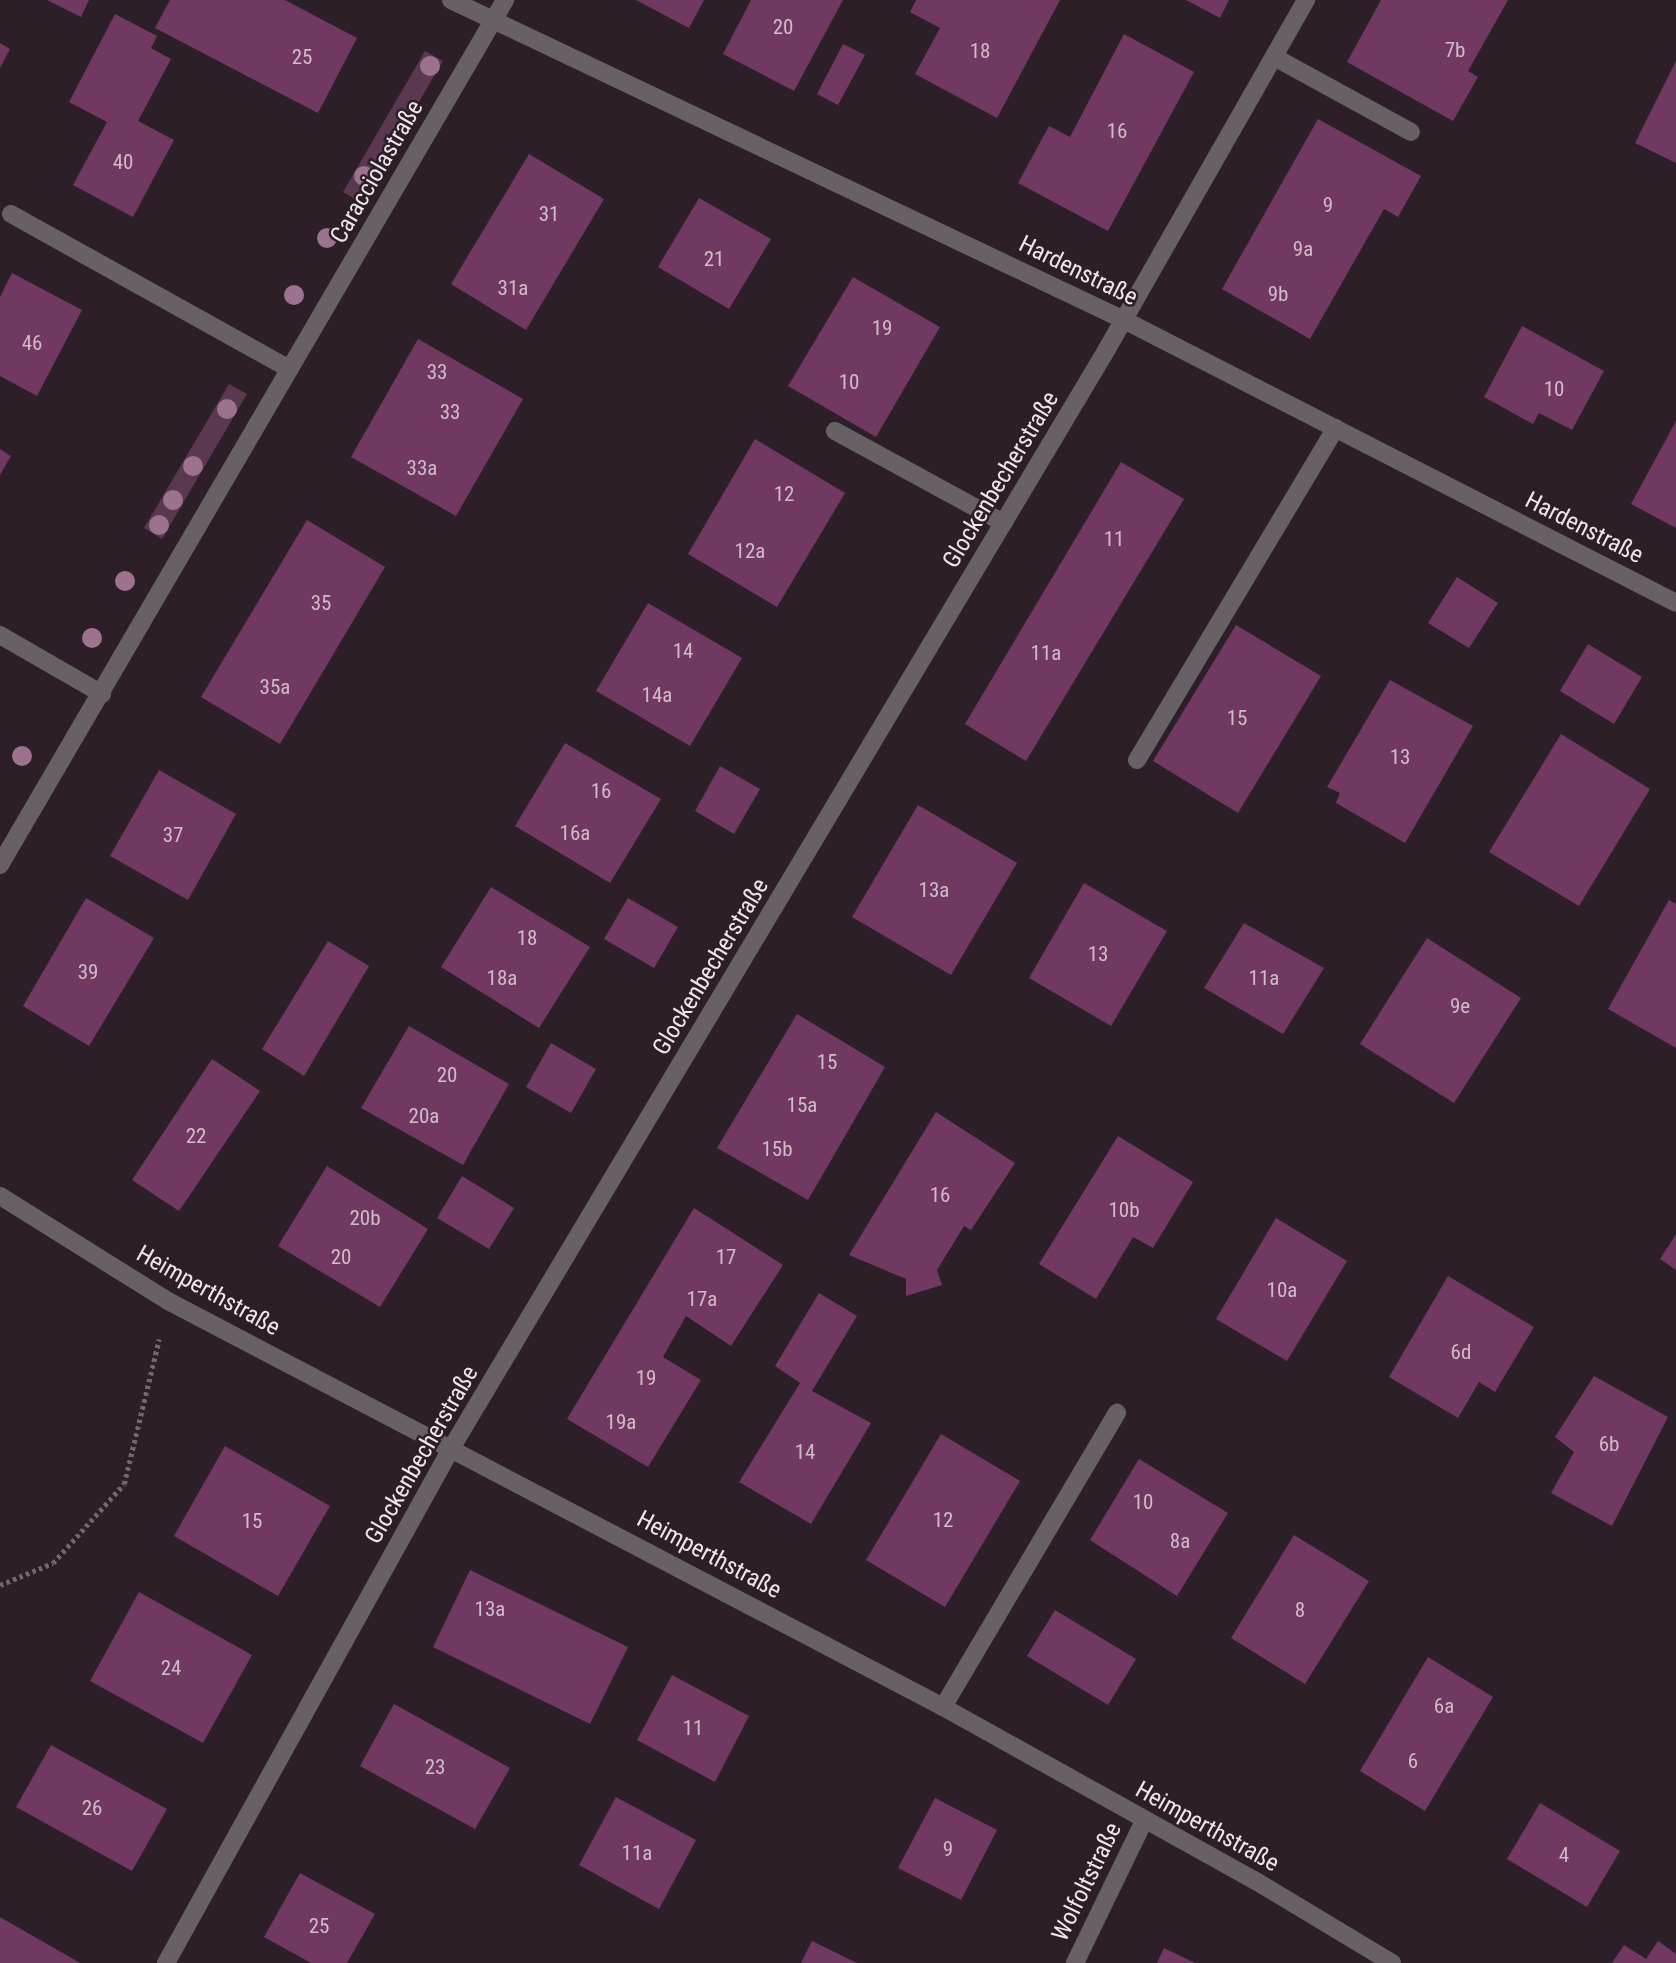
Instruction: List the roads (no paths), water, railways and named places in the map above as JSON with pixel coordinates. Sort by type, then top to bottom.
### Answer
[{"type":"street","name":"Hardenstraße","points":[[451,0],[1124,320],[1676,603]]},
{"type":"street","name":"Caracciolastraße","points":[[0,865],[103,694],[505,0]]},
{"type":"street","name":"Glockenbecherstraße","points":[[166,1963],[452,1447],[1124,320],[1306,0]]},
{"type":"street","points":[[1274,57],[1411,132]]},
{"type":"street","points":[[11,214],[290,369]]},
{"type":"street","points":[[1137,760],[1336,428]]},
{"type":"street","points":[[835,431],[1004,523]]},
{"type":"street","points":[[0,635],[103,694]]},
{"type":"street","name":"Heimperthstraße","points":[[0,1196],[168,1301],[452,1447],[943,1707],[1143,1821],[1254,1880],[1392,1963]]},
{"type":"street","points":[[943,1707],[1117,1413]]},
{"type":"street","name":"Wolfoltstraße","points":[[1075,1963],[1143,1821]]}]
